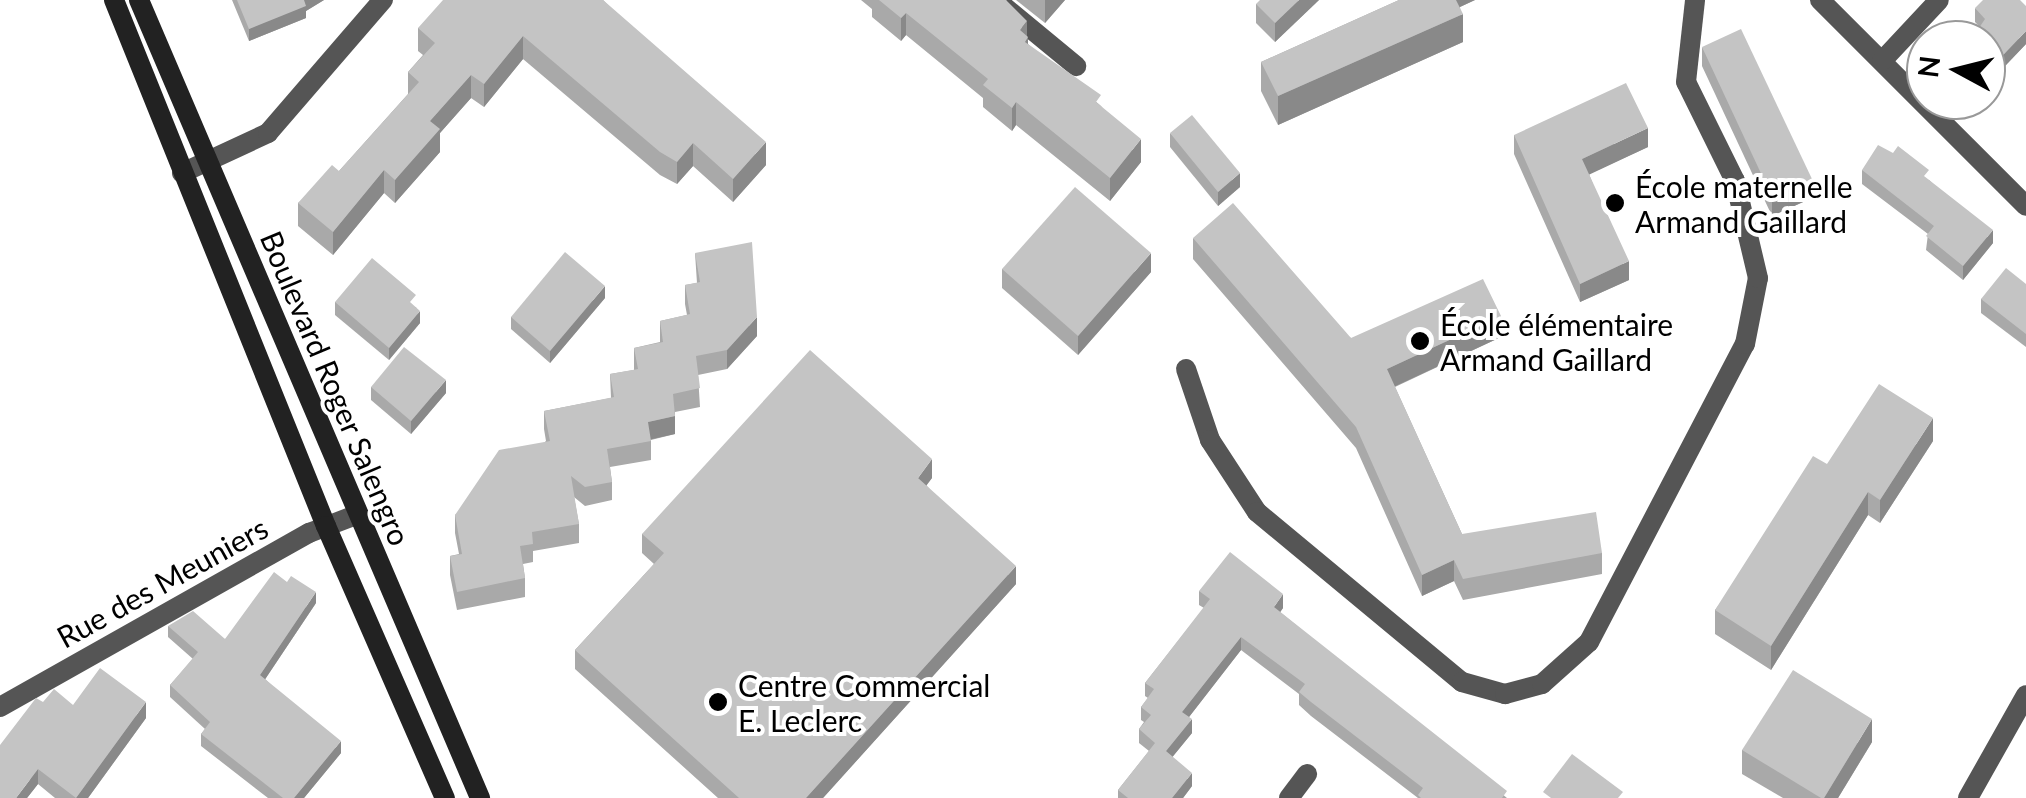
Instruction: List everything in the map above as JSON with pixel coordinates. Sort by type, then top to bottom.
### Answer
[{"type":"main road","name":"Boulevard Roger Salengro","points":[[114,0],[326,526],[445,798]]},
{"type":"main road","name":"Boulevard Roger Salengro","points":[[140,0],[356,515],[480,798]]},
{"type":"street","points":[[182,174],[268,133],[383,0]]},
{"type":"street","points":[[996,0],[1076,66]]},
{"type":"street","points":[[1186,369],[1210,440],[1256,512],[1462,682],[1505,694],[1542,684],[1589,642],[1745,344],[1758,278],[1735,181],[1686,82],[1696,0]]},
{"type":"street","points":[[1820,0],[2026,206]]},
{"type":"street","points":[[1882,62],[1939,0]]},
{"type":"street","name":"Rue des Meuniers","points":[[0,707],[326,526],[356,515]]},
{"type":"street","points":[[1968,798],[2026,695]]},
{"type":"street","points":[[1289,798],[1307,774]]},
{"type":"building","points":[[237,0],[304,0],[306,6],[249,29]]},
{"type":"building","points":[[443,0],[603,0],[766,142],[733,179],[693,143],[677,162],[660,152],[523,36],[484,84],[471,75],[430,121],[440,129],[395,180],[384,170],[333,232],[298,203],[332,165],[339,171],[419,82],[408,72],[435,43],[418,28]]},
{"type":"building","points":[[879,0],[1006,0],[1027,21],[1020,30],[1028,37],[1025,42],[1101,95],[1096,102],[1141,139],[1110,178],[1016,102],[1012,108],[983,85],[988,79],[906,13],[901,18]]},
{"type":"building","points":[[1260,0],[1299,0],[1275,23],[1256,4]]},
{"type":"building","points":[[1399,0],[1456,0],[1463,14],[1278,96],[1261,62]]},
{"type":"building","points":[[1983,0],[2020,0],[2026,6],[2026,31],[2006,52],[2006,20],[1984,20],[1975,8]]},
{"type":"building","points":[[1741,29],[1812,179],[1772,197],[1702,47]]},
{"type":"building","points":[[1626,83],[1648,128],[1582,159],[1629,261],[1580,284],[1514,135]]},
{"type":"building","points":[[1192,115],[1240,173],[1218,192],[1170,133]]},
{"type":"building","points":[[1878,145],[1893,153],[1898,146],[1929,170],[1924,176],[1993,230],[1963,266],[1926,236],[1934,226],[1862,170]]},
{"type":"building","points":[[1075,187],[1151,253],[1078,336],[1002,269]]},
{"type":"building","points":[[1233,203],[1351,338],[1483,279],[1501,316],[1387,369],[1462,534],[1596,512],[1602,553],[1463,579],[1454,560],[1422,575],[1356,427],[1193,238]]},
{"type":"building","points":[[752,242],[757,317],[727,350],[696,356],[700,388],[673,394],[675,416],[648,422],[651,441],[607,449],[612,482],[585,487],[571,476],[579,524],[532,532],[533,544],[520,546],[525,578],[457,592],[450,556],[462,554],[455,515],[499,450],[550,441],[544,411],[614,397],[610,374],[638,369],[634,348],[663,342],[660,321],[690,314],[685,285],[700,282],[695,253]]},
{"type":"building","points":[[565,252],[605,286],[550,351],[511,317]]},
{"type":"building","points":[[372,258],[416,295],[410,302],[420,311],[389,348],[335,302]]},
{"type":"building","points":[[2006,268],[2026,284],[2026,334],[1981,299]]},
{"type":"building","points":[[404,347],[446,380],[411,421],[371,387]]},
{"type":"building","points":[[810,350],[932,459],[918,478],[1016,566],[806,798],[739,798],[575,650],[664,553],[642,534]]},
{"type":"building","points":[[1879,384],[1933,418],[1880,500],[1868,492],[1771,646],[1715,610],[1813,456],[1827,464]]},
{"type":"building","points":[[1230,552],[1283,594],[1274,607],[1507,791],[1502,798],[1421,798],[1418,795],[1423,788],[1311,702],[1299,692],[1305,684],[1241,637],[1182,712],[1192,719],[1166,751],[1192,773],[1172,798],[1128,798],[1118,790],[1155,743],[1139,729],[1151,715],[1141,707],[1154,689],[1145,683],[1210,599],[1199,591]]},
{"type":"building","points":[[274,572],[287,582],[291,576],[316,592],[260,675],[341,741],[294,798],[283,798],[201,734],[210,722],[170,685],[198,652],[168,626],[193,611],[225,639]]},
{"type":"building","points":[[100,668],[146,702],[76,798],[38,769],[16,798],[0,798],[0,745],[36,698],[43,702],[54,689],[73,705]]},
{"type":"building","points":[[1793,670],[1872,719],[1824,798],[1742,750]]},
{"type":"building","points":[[1572,754],[1623,792],[1618,798],[1551,798],[1543,792]]},
{"type":"place","name":"École maternelle Armand Gaillard","points":[[1615,203]]},
{"type":"place","name":"École élémentaire Armand Gaillard","points":[[1420,341]]},
{"type":"place","name":"Centre Commercial E. Leclerc","points":[[718,702]]}]
